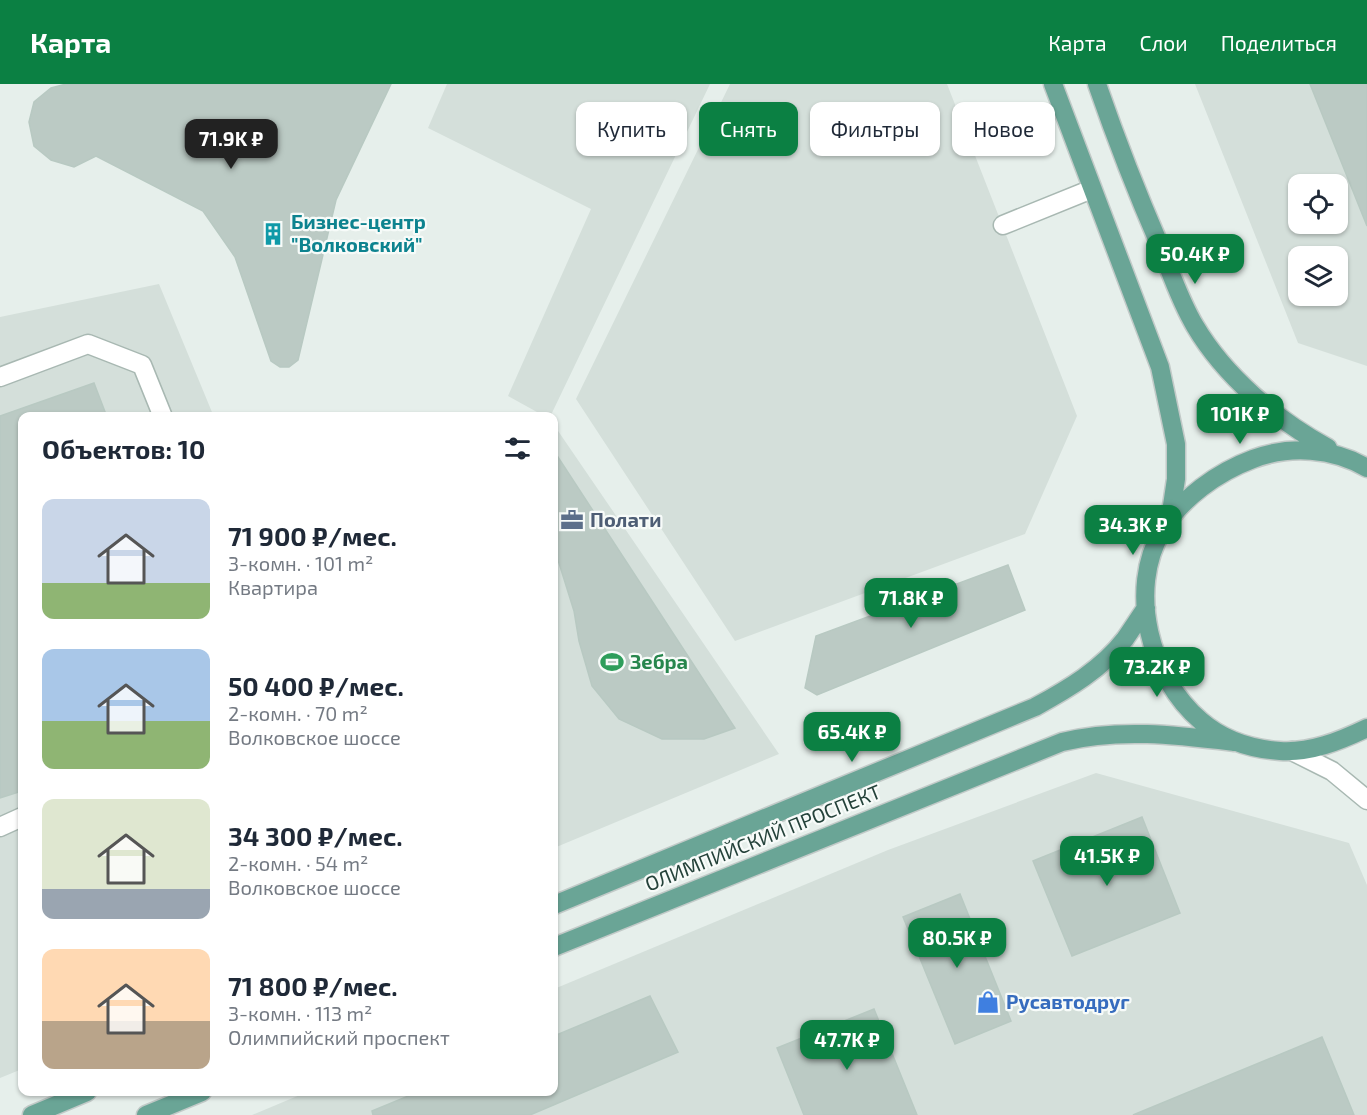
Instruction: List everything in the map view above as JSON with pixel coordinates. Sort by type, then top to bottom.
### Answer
[{"type":"main road","points":[[1053,84],[1160,367],[1176,444],[1176,479],[1170,519]]},
{"type":"main road","points":[[1098,85],[1149,220],[1195,326],[1213,353],[1270,411],[1298,432],[1367,468]]},
{"type":"main road","points":[[1340,455],[1309,450],[1260,456],[1216,477],[1198,491],[1170,519],[1161,532],[1151,556],[1146,579],[1146,608],[1159,660],[1171,686],[1186,707],[1203,722],[1234,742],[1258,749],[1292,751],[1323,746],[1345,739],[1367,728]]},
{"type":"main road","name":"ОЛИМПИЙСКИЙ ПРОСПЕКТ","points":[[558,903],[1035,707],[1082,679],[1105,660],[1124,640],[1146,608]]},
{"type":"main road","name":"ОЛИМПИЙСКИЙ ПРОСПЕКТ","points":[[558,945],[1062,742],[1086,736],[1114,733],[1145,733],[1234,742]]},
{"type":"main road","points":[[32,1115],[77,1096]]},
{"type":"main road","points":[[146,1115],[192,1096]]},
{"type":"street","points":[[1003,225],[1092,189]]},
{"type":"street","points":[[0,377],[88,344],[142,365],[161,412]]},
{"type":"street","points":[[1292,751],[1332,771],[1367,800]]},
{"type":"street","points":[[0,827],[18,819]]},
{"type":"shaded area","points":[[447,84],[710,84],[701,102],[699,102],[699,107],[687,132],[687,102],[576,102],[576,156],[675,156],[552,412],[537,412],[508,396],[591,209],[428,128]]},
{"type":"shaded area","points":[[730,84],[947,84],[954,102],[952,102],[952,156],[975,156],[1077,416],[1025,534],[735,641],[576,399],[699,147],[699,156],[798,156],[798,102],[721,102]]},
{"type":"shaded area","points":[[1195,84],[1367,84],[1367,366],[1298,343]]},
{"type":"shaded area","points":[[159,284],[212,412],[18,412],[18,1071],[0,1078],[0,317]]},
{"type":"shaded area","points":[[558,431],[779,754],[558,846]]},
{"type":"shaded area","points":[[1096,773],[1349,843],[1367,885],[1367,1115],[252,1115],[297,1096],[558,1096],[558,987],[888,850]]},
{"type":"building","name":"Бизнес-центр \"Волковский\"","points":[[66,84],[391,84],[336,200],[298,360],[289,367],[280,367],[271,361],[235,257],[203,211],[96,156],[74,167],[51,160],[34,146],[29,122],[34,102],[51,88]]},
{"type":"building","points":[[1310,84],[1367,84],[1367,226]]},
{"type":"building","points":[[94,383],[105,412],[18,412],[18,792],[0,798],[0,416]]},
{"type":"building","points":[[558,457],[735,728],[704,739],[662,739],[619,719],[592,686],[579,641],[574,611],[559,563]]},
{"type":"building","points":[[1008,565],[1025,610],[817,695],[805,688],[816,636]]},
{"type":"building","points":[[1142,817],[1180,913],[1072,956],[1033,861]]},
{"type":"building","points":[[960,894],[1011,1021],[955,1044],[903,917]]},
{"type":"building","points":[[650,996],[678,1052],[530,1115],[373,1115],[372,1111],[408,1096],[558,1096],[558,1034]]},
{"type":"building","points":[[874,1009],[917,1115],[804,1115],[777,1048]]},
{"type":"building","points":[[1322,1037],[1354,1115],[1133,1115]]},
{"type":"place","name":"Бизнес-центр \"Волковский\"","points":[[273,234]]},
{"type":"place","name":"Полати","points":[[572,520]]},
{"type":"place","name":"Зебра","points":[[612,662]]},
{"type":"place","name":"Русавтодруг","points":[[988,1002]]}]
